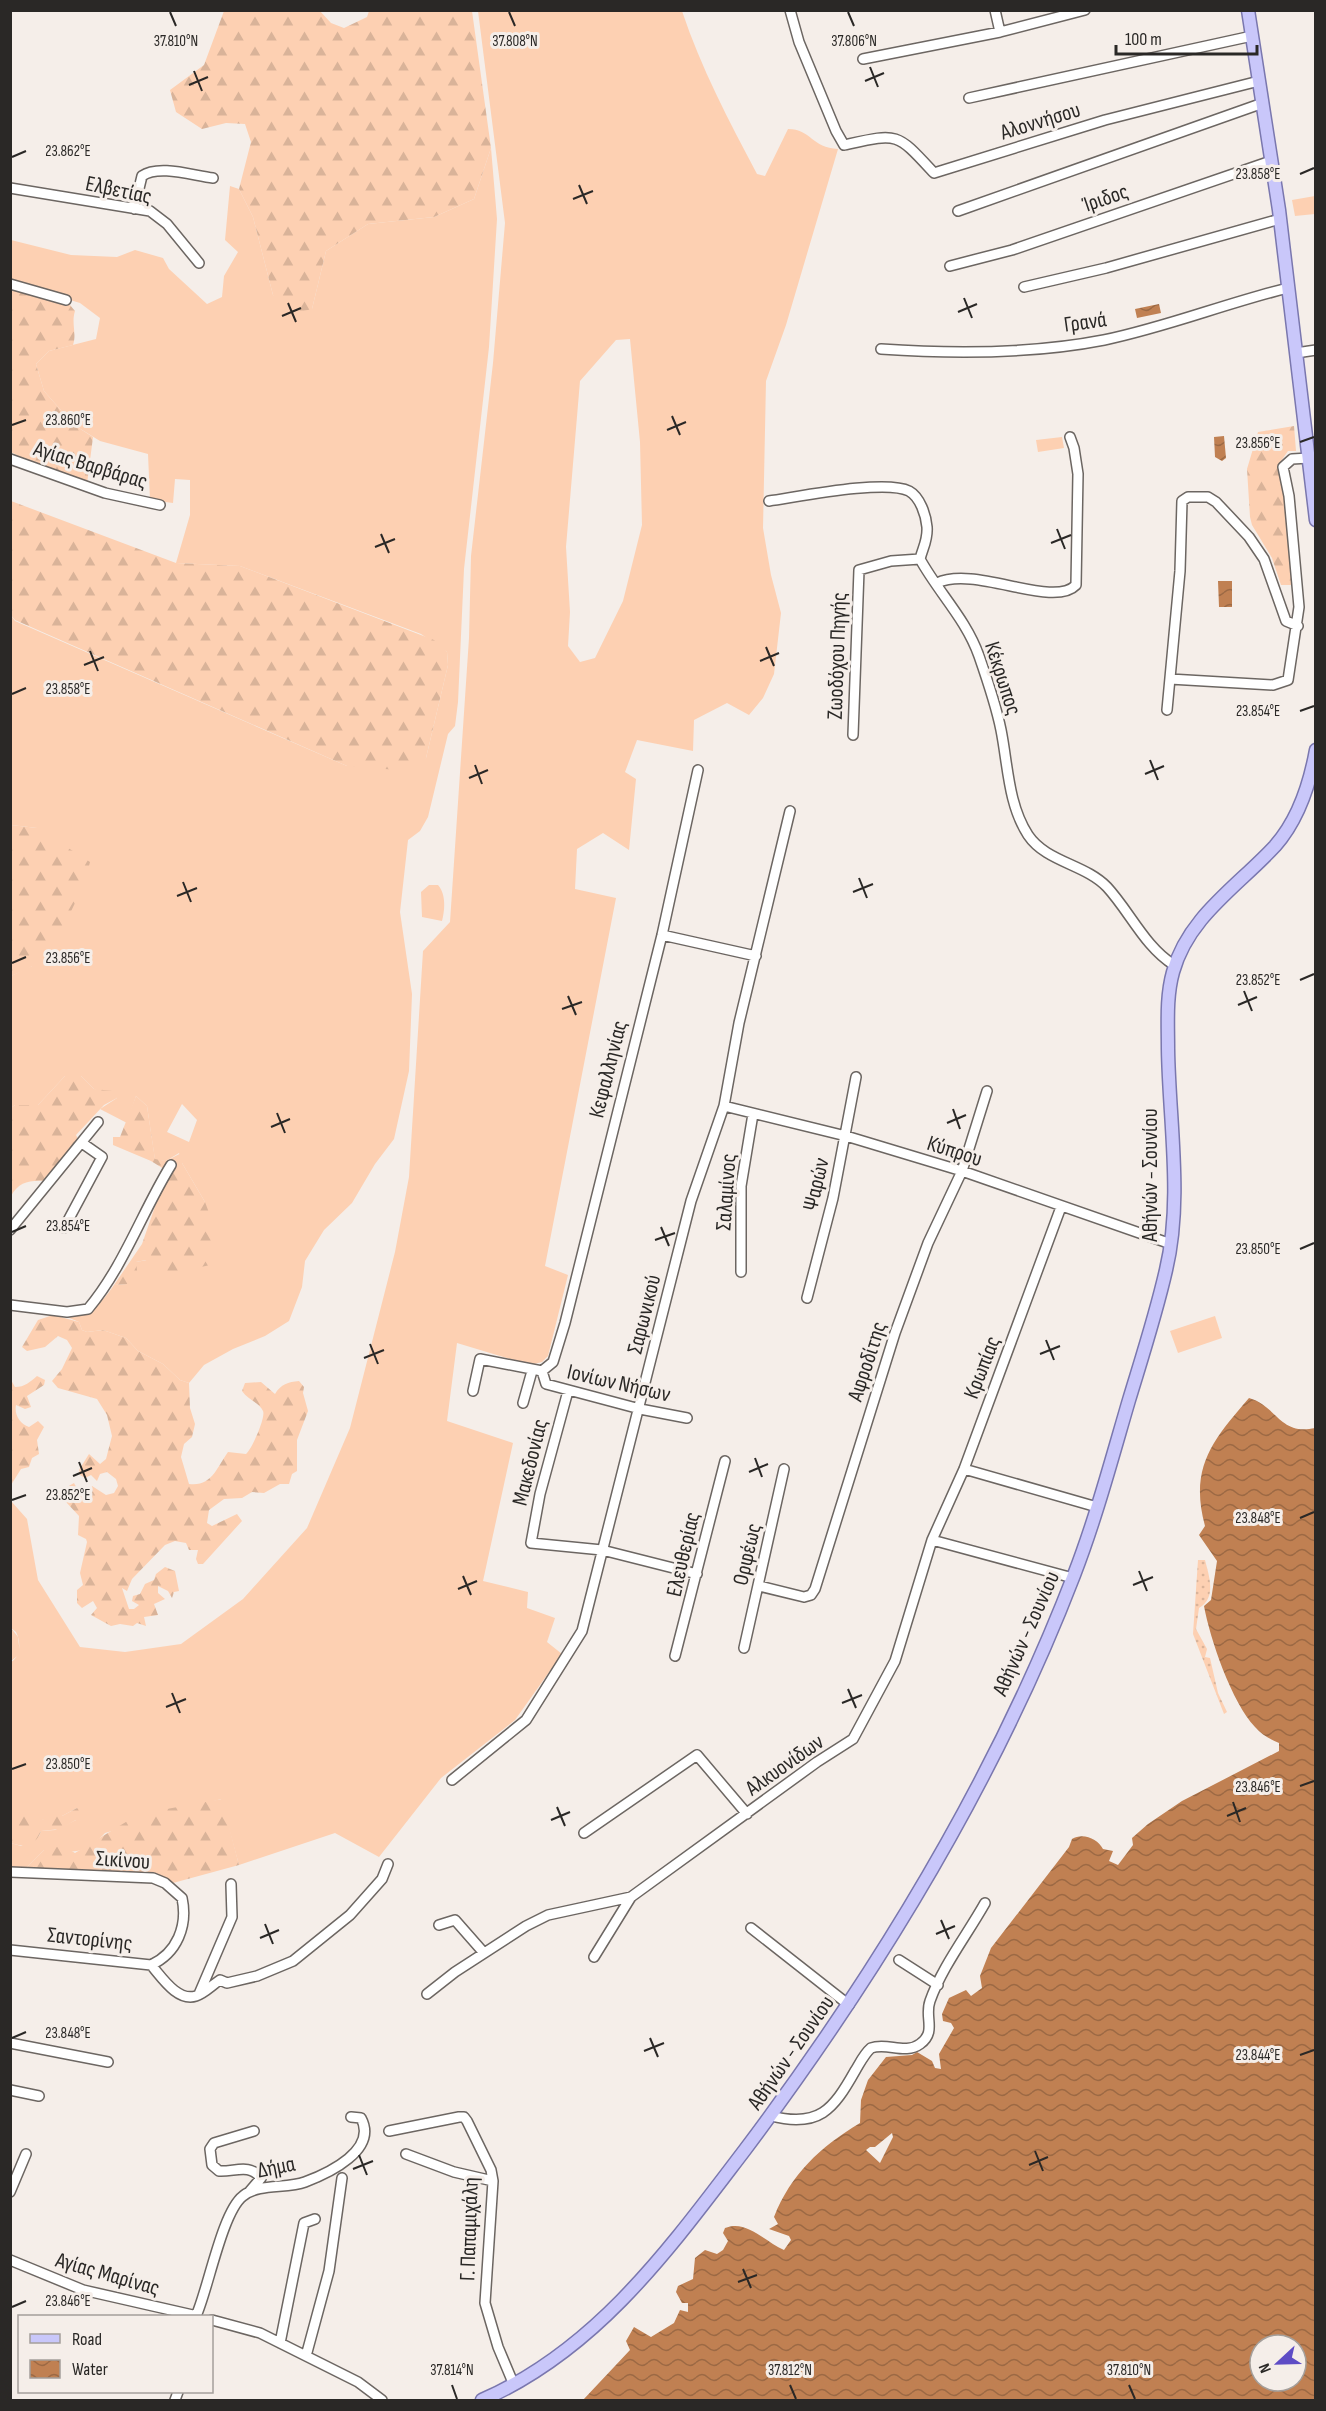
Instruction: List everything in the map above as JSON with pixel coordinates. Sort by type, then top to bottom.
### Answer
[{"type":"main road","points":[[1248,10],[1280,219],[1316,520]]},
{"type":"main road","name":"Αθήνών - Σουνίου","points":[[482,2400],[514,2385],[577,2343],[638,2285],[771,2116],[849,2005],[901,1924],[997,1748],[1073,1578],[1097,1507],[1161,1290],[1171,1244],[1173,1166],[1168,1007],[1174,965],[1183,945],[1200,920],[1285,833],[1305,790],[1316,750]]},
{"type":"street","name":"Αλοννήσου","points":[[790,10],[799,42],[844,145],[887,137],[897,139],[909,144],[934,173],[1105,120],[1259,81]]},
{"type":"street","points":[[995,10],[1000,32]]},
{"type":"street","points":[[864,59],[1000,32],[1085,10]]},
{"type":"street","points":[[969,98],[1252,36]]},
{"type":"street","points":[[958,211],[1263,103]]},
{"type":"street","name":"Ίριδος","points":[[950,266],[1012,250],[1271,160]]},
{"type":"street","points":[[134,209],[142,176],[146,173],[156,171],[213,178]]},
{"type":"street","name":"Ελβετίας","points":[[10,188],[150,211],[168,224],[199,263]]},
{"type":"street","points":[[1024,287],[1106,268],[1280,219]]},
{"type":"street","points":[[10,284],[66,300]]},
{"type":"street","name":"Γρανά","points":[[880,349],[930,352],[977,351],[1102,340],[1288,288]]},
{"type":"street","points":[[1296,353],[1316,350]]},
{"type":"street","points":[[937,583],[953,578],[968,578],[1038,592],[1066,592],[1076,585],[1078,474],[1070,437]]},
{"type":"street","points":[[1170,679],[1282,683],[1290,676],[1299,607],[1289,496],[1283,467],[1292,459],[1309,458]]},
{"type":"street","name":"Αγίας Βαρβάρας","points":[[10,459],[95,490],[160,505]]},
{"type":"street","points":[[769,501],[843,490],[894,487],[908,491],[919,501],[927,526],[927,544],[920,559]]},
{"type":"street","points":[[1167,710],[1180,571],[1182,501],[1188,498],[1208,497],[1216,502],[1249,537],[1264,558],[1286,621],[1298,626]]},
{"type":"street","name":"Κέκρωπος","points":[[920,559],[970,634],[979,655],[1000,730],[1008,783],[1027,832],[1035,843],[1051,854],[1096,876],[1132,918],[1158,955],[1174,965]]},
{"type":"street","name":"Ζωοδόχου Πηγής","points":[[853,735],[859,570],[891,561],[920,559]]},
{"type":"street","name":"Κεφαλληνίας","points":[[542,1371],[553,1362],[565,1323],[662,935],[698,770]]},
{"type":"street","name":"Σαρωνικού","points":[[452,1780],[526,1720],[572,1650],[588,1613],[691,1201],[724,1106],[739,1023],[790,811]]},
{"type":"street","points":[[662,935],[756,956]]},
{"type":"street","name":"Ψαρών","points":[[807,1298],[846,1136],[856,1077]]},
{"type":"street","name":"Αφροδίτης","points":[[759,1586],[804,1597],[811,1595],[815,1589],[895,1333],[928,1243],[962,1172],[987,1091]]},
{"type":"street","name":"Κύπρου","points":[[724,1106],[846,1136],[962,1172],[1171,1244]]},
{"type":"street","name":"Σαλαμίνος","points":[[741,1272],[741,1186],[753,1114]]},
{"type":"street","points":[[10,1230],[98,1122]]},
{"type":"street","points":[[64,1228],[102,1157],[82,1143]]},
{"type":"street","points":[[10,1305],[67,1312],[88,1309],[103,1292],[132,1241],[150,1199],[171,1165]]},
{"type":"street","name":"Κρωπίας","points":[[932,1540],[964,1469],[1061,1207]]},
{"type":"street","name":"Ιονίων Νήσων","points":[[473,1391],[480,1359],[532,1371],[542,1371],[546,1384],[568,1391],[687,1418]]},
{"type":"street","points":[[523,1403],[532,1371]]},
{"type":"street","name":"Μακεδονίας","points":[[568,1391],[540,1494],[531,1543],[602,1550]]},
{"type":"street","name":"Ελευθερίας","points":[[675,1656],[725,1461]]},
{"type":"street","name":"Ορφέως","points":[[744,1648],[784,1469]]},
{"type":"street","points":[[964,1469],[1097,1507]]},
{"type":"street","points":[[932,1540],[1073,1578]]},
{"type":"street","name":"Αλκυονίδων","points":[[427,1994],[484,1953],[548,1915],[631,1897],[817,1762],[853,1739],[861,1728],[895,1660],[932,1540]]},
{"type":"street","points":[[602,1550],[697,1574]]},
{"type":"street","points":[[584,1833],[697,1755],[747,1814]]},
{"type":"street","points":[[199,1994],[220,1980],[227,1983],[258,1976],[293,1961],[350,1915],[382,1879],[388,1864]]},
{"type":"street","name":"Σικίνου","points":[[10,1872],[153,1878],[165,1883],[183,1898],[184,1921],[174,1948],[166,1958],[151,1965]]},
{"type":"street","points":[[199,1994],[232,1917],[231,1884]]},
{"type":"street","points":[[594,1957],[631,1897]]},
{"type":"street","points":[[771,2116],[794,2121],[819,2115],[836,2102],[868,2050],[878,2046],[908,2049],[921,2044],[929,2035],[929,2006],[938,1985],[985,1903]]},
{"type":"street","points":[[439,1925],[455,1920],[484,1953]]},
{"type":"street","points":[[751,1928],[849,2005]]},
{"type":"street","name":"Σαντορίνης","points":[[10,1950],[151,1965],[171,1988],[188,1997],[199,1994]]},
{"type":"street","points":[[899,1960],[938,1985]]},
{"type":"street","points":[[10,2043],[108,2062]]},
{"type":"street","points":[[10,2090],[39,2096]]},
{"type":"street","name":"Γ. Παπαμιχάλη","points":[[389,2131],[464,2116],[491,2170],[485,2303],[501,2356],[514,2385]]},
{"type":"street","name":"Δήμα","points":[[197,2315],[235,2204],[250,2191],[305,2182],[349,2159],[360,2148],[365,2130],[361,2118],[351,2117]]},
{"type":"street","points":[[250,2191],[261,2178],[256,2172],[248,2168],[219,2170],[212,2165],[210,2149],[214,2143],[254,2131]]},
{"type":"street","points":[[10,2192],[26,2154]]},
{"type":"street","points":[[406,2154],[454,2172],[492,2181]]},
{"type":"street","points":[[306,2356],[329,2271],[342,2178]]},
{"type":"street","points":[[280,2343],[304,2223],[315,2219]]},
{"type":"street","name":"Αγίας Μαρίνας","points":[[10,2260],[82,2290],[193,2315]]},
{"type":"street","points":[[213,2320],[260,2333],[358,2382],[382,2400]]},
{"type":"green space","points":[[224,11],[320,11],[331,23],[344,28],[367,17],[369,11],[472,11],[491,148],[474,199],[434,217],[368,224],[326,251],[312,309],[295,313],[273,295],[253,217],[239,189],[251,142],[245,124],[226,123],[202,129],[176,112],[170,90],[204,65]]},
{"type":"green space","points":[[478,11],[682,11],[707,74],[757,174],[765,176],[788,129],[802,132],[829,148],[838,149],[786,325],[766,381],[763,528],[771,575],[781,613],[774,674],[763,698],[749,715],[727,703],[694,720],[693,751],[637,740],[625,772],[636,779],[629,850],[603,833],[577,849],[575,889],[616,898],[545,1266],[568,1275],[548,1356],[542,1362],[530,1365],[457,1343],[447,1421],[513,1443],[483,1581],[528,1592],[527,1608],[555,1618],[547,1642],[562,1654],[515,1720],[441,1778],[379,1857],[335,1833],[239,1865],[221,1799],[105,1833],[91,1845],[78,1851],[44,1850],[26,1868],[11,1867],[11,1843],[21,1846],[39,1836],[41,1831],[55,1830],[76,1820],[77,1808],[62,1816],[42,1820],[11,1820],[11,1662],[17,1656],[19,1640],[16,1632],[11,1628],[11,1501],[27,1519],[38,1580],[80,1647],[125,1652],[181,1644],[243,1599],[307,1528],[350,1428],[395,1252],[409,1177],[423,951],[450,922],[469,638],[471,556],[493,363],[505,223]],"holes":[[[630,339],[640,442],[642,525],[623,601],[595,658],[580,662],[568,646],[570,612],[566,547],[580,381],[616,340]]]},
{"type":"green space","points":[[491,148],[497,219],[489,347],[464,569],[458,702],[455,726],[448,734],[428,817],[420,831],[408,840],[400,912],[412,994],[409,1071],[394,1139],[375,1164],[352,1203],[324,1230],[305,1261],[302,1287],[289,1321],[265,1336],[233,1349],[204,1365],[189,1383],[180,1380],[163,1364],[138,1351],[126,1338],[103,1330],[87,1332],[82,1330],[79,1322],[67,1317],[95,1307],[114,1285],[127,1284],[136,1262],[147,1260],[205,1202],[182,1163],[179,1153],[166,1161],[155,1160],[147,1106],[136,1096],[127,1123],[100,1109],[117,1098],[94,1089],[81,1076],[65,1076],[38,1105],[15,1105],[11,1108],[11,976],[32,966],[37,828],[11,825],[10,614],[15,621],[347,766],[426,758],[448,665],[447,652],[421,634],[240,566],[176,563],[190,515],[190,480],[175,479],[173,503],[150,500],[148,454],[100,441],[74,425],[44,391],[36,364],[49,351],[96,339],[100,318],[80,303],[11,282],[11,240],[71,255],[117,257],[135,250],[163,258],[169,269],[207,304],[222,297],[224,276],[238,252],[225,240],[230,186],[239,189],[253,217],[273,295],[312,309],[326,251],[368,224],[434,217],[474,199]],"holes":[[[182,1104],[197,1120],[189,1142],[167,1132]]]},
{"type":"green space","points":[[1315,196],[1315,214],[1295,216],[1292,200]]},
{"type":"green space","points":[[10,286],[70,305],[75,311],[73,345],[49,351],[36,364],[44,391],[74,425],[93,437],[87,484],[36,465],[11,452]]},
{"type":"green space","points":[[1294,426],[1296,451],[1288,451],[1279,464],[1286,501],[1293,585],[1281,585],[1272,558],[1252,525],[1247,469],[1258,432]]},
{"type":"green space","points":[[1062,437],[1064,448],[1038,452],[1036,440]]},
{"type":"green space","points":[[11,501],[176,563],[240,566],[434,640],[447,652],[448,665],[426,758],[410,771],[347,766],[15,620],[10,614]]},
{"type":"green space","points":[[11,825],[37,828],[90,862],[82,888],[51,946],[32,966],[11,976]]},
{"type":"green space","points":[[429,885],[438,885],[444,897],[442,921],[422,917],[421,892]]},
{"type":"green space","points":[[65,1076],[81,1076],[94,1089],[113,1091],[117,1098],[104,1105],[76,1135],[79,1141],[45,1181],[25,1183],[11,1196],[11,1108],[15,1105],[38,1105]]},
{"type":"green space","points":[[136,1096],[147,1106],[155,1159],[166,1161],[187,1150],[182,1163],[205,1202],[218,1237],[210,1265],[183,1271],[153,1272],[146,1260],[136,1262],[138,1278],[127,1284],[114,1285],[142,1244],[159,1195],[172,1174],[151,1161],[113,1145],[113,1137],[120,1137]]},
{"type":"green space","points":[[53,1315],[79,1322],[82,1330],[87,1332],[103,1330],[126,1338],[138,1351],[163,1364],[180,1380],[189,1383],[190,1408],[195,1424],[192,1437],[184,1444],[181,1457],[189,1484],[197,1484],[209,1479],[228,1452],[246,1454],[252,1446],[261,1426],[263,1411],[242,1391],[245,1383],[261,1382],[275,1394],[282,1386],[291,1382],[299,1381],[304,1387],[303,1393],[308,1411],[297,1440],[297,1471],[292,1474],[289,1484],[280,1484],[264,1493],[252,1492],[242,1498],[224,1499],[209,1510],[207,1523],[212,1526],[237,1514],[242,1521],[203,1564],[198,1564],[196,1559],[198,1550],[189,1550],[186,1543],[175,1541],[165,1545],[132,1579],[127,1591],[122,1588],[129,1609],[134,1609],[139,1605],[132,1601],[133,1596],[140,1594],[145,1584],[154,1580],[156,1574],[165,1567],[175,1571],[179,1591],[174,1592],[172,1598],[168,1591],[158,1586],[158,1593],[165,1599],[154,1604],[158,1615],[144,1617],[146,1626],[137,1623],[133,1626],[120,1624],[111,1626],[91,1615],[97,1608],[93,1601],[82,1608],[77,1603],[77,1590],[83,1585],[80,1573],[87,1542],[78,1535],[79,1516],[66,1502],[67,1487],[74,1483],[85,1503],[92,1486],[106,1495],[114,1493],[118,1486],[116,1479],[107,1472],[100,1474],[97,1481],[91,1475],[85,1478],[80,1475],[79,1470],[89,1454],[100,1464],[106,1459],[112,1436],[107,1415],[97,1399],[58,1388],[52,1381],[62,1369],[72,1348],[67,1340],[58,1336],[45,1347],[27,1351],[22,1347],[38,1320]]},
{"type":"green space","points":[[1215,1316],[1222,1338],[1178,1353],[1170,1331]]},
{"type":"green space","points":[[37,1376],[45,1380],[44,1385],[27,1396],[31,1407],[25,1409],[16,1405],[16,1412],[18,1419],[26,1426],[29,1427],[38,1421],[44,1427],[37,1440],[39,1454],[32,1458],[29,1467],[21,1469],[11,1485],[11,1380],[15,1387],[19,1387]]},
{"type":"green space","points":[[1198,1560],[1205,1560],[1210,1593],[1205,1604],[1199,1608],[1196,1629],[1207,1649],[1205,1657],[1210,1658],[1218,1693],[1227,1712],[1224,1714],[1193,1634]]},
{"type":"green space","points":[[11,1628],[18,1637],[20,1654],[11,1661]]},
{"type":"green space","points":[[222,1799],[239,1865],[173,1883],[155,1875],[128,1872],[26,1868],[45,1849],[63,1846],[75,1853],[139,1814]]},
{"type":"green space","points":[[77,1808],[81,1810],[81,1817],[60,1829],[41,1831],[33,1843],[20,1845],[11,1843],[11,1820],[24,1816],[42,1820],[49,1816],[62,1816]]},
{"type":"water","points":[[1159,304],[1161,313],[1137,318],[1135,309]]},
{"type":"water","points":[[1224,436],[1226,458],[1222,461],[1215,457],[1214,437]]},
{"type":"water","points":[[1218,581],[1232,581],[1232,607],[1219,607]]},
{"type":"water","points":[[1249,1398],[1266,1407],[1279,1419],[1294,1428],[1315,1428],[1315,2400],[583,2400],[630,2350],[626,2341],[634,2327],[651,2337],[674,2323],[680,2310],[688,2312],[688,2303],[682,2303],[676,2292],[678,2286],[693,2279],[695,2258],[705,2250],[717,2254],[723,2250],[728,2241],[723,2233],[725,2228],[740,2226],[755,2232],[784,2250],[791,2240],[789,2236],[769,2229],[778,2224],[774,2217],[798,2175],[820,2152],[860,2123],[861,2100],[868,2080],[886,2057],[912,2055],[917,2052],[932,2061],[935,2068],[941,2069],[939,2054],[954,2028],[951,2023],[943,2021],[942,2014],[949,1998],[966,1990],[971,1996],[982,1988],[980,1976],[991,1948],[1069,1847],[1072,1839],[1085,1836],[1094,1840],[1103,1849],[1113,1851],[1109,1861],[1118,1865],[1133,1845],[1132,1838],[1148,1824],[1182,1801],[1279,1751],[1279,1743],[1258,1730],[1238,1703],[1211,1635],[1204,1606],[1211,1600],[1217,1561],[1199,1535],[1205,1526],[1200,1487],[1202,1471],[1208,1456],[1225,1427]],"holes":[[[892,2133],[893,2137],[880,2163],[866,2150],[875,2147]]]}]
